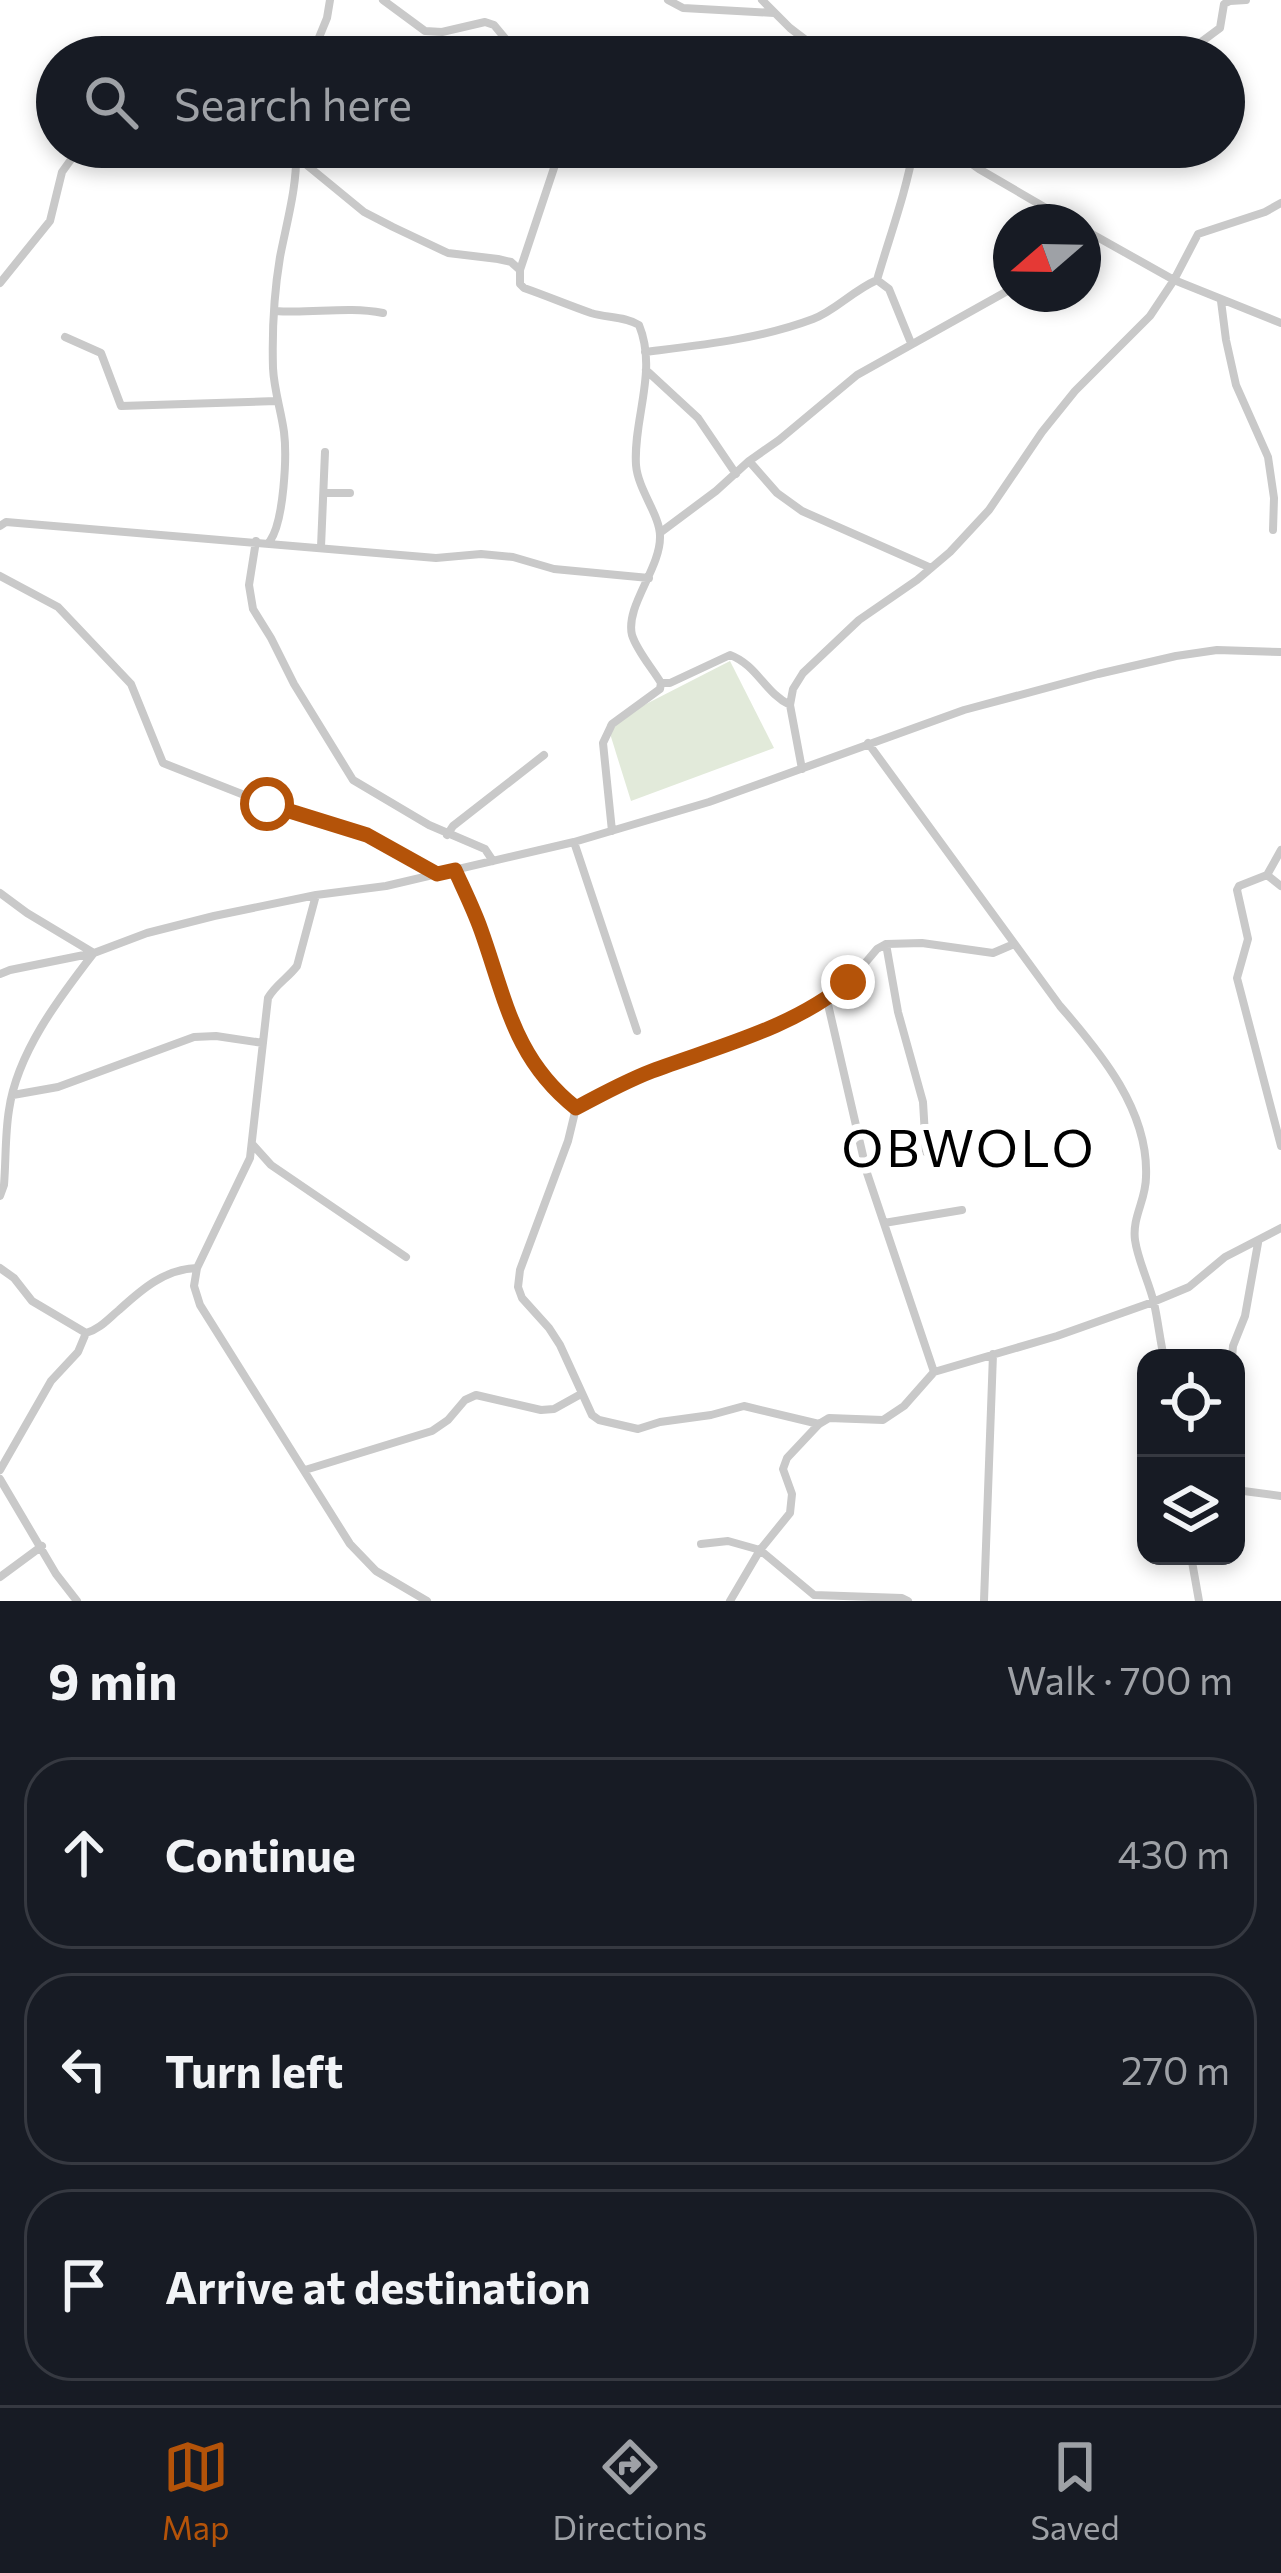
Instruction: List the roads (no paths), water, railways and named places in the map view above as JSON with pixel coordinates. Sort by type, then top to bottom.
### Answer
[{"type":"street","points":[[318,36],[331,0]]},
{"type":"street","points":[[382,0],[425,31],[485,22],[503,36]]},
{"type":"street","points":[[668,0],[682,8],[773,13]]},
{"type":"street","points":[[762,0],[801,36]]},
{"type":"street","points":[[1209,36],[1220,28],[1224,4],[1246,0]]},
{"type":"street","points":[[2,276],[50,221],[65,168]]},
{"type":"street","points":[[269,542],[276,532],[285,439],[273,372],[275,311],[294,168]]},
{"type":"street","points":[[314,168],[364,212],[393,227],[448,253],[511,262],[520,270]]},
{"type":"street","points":[[554,168],[520,270],[520,284],[592,314],[632,320],[639,326],[646,352],[645,401],[636,466],[661,532]]},
{"type":"street","points":[[878,280],[910,168]]},
{"type":"street","points":[[978,168],[1039,204]]},
{"type":"street","points":[[802,769],[790,705],[803,673],[844,632],[931,568],[988,510],[1075,391],[1150,316],[1198,234],[1281,203]]},
{"type":"street","points":[[1101,240],[1174,280],[1281,323]]},
{"type":"street","points":[[646,352],[749,336],[818,317],[858,288],[878,280]]},
{"type":"street","points":[[878,280],[889,289],[911,343]]},
{"type":"street","points":[[612,831],[602,743],[612,724],[662,683],[631,631],[661,532],[857,375],[993,299]]},
{"type":"street","points":[[1221,301],[1236,385],[1268,457],[1273,530]]},
{"type":"street","points":[[275,311],[359,309],[383,314]]},
{"type":"street","points":[[65,337],[101,353],[121,406],[277,401]]},
{"type":"street","points":[[645,369],[698,418],[736,474]]},
{"type":"street","points":[[321,547],[326,452]]},
{"type":"street","points":[[749,461],[778,494],[802,511],[931,568]]},
{"type":"street","points":[[326,493],[350,493]]},
{"type":"street","points":[[0,526],[6,522],[436,558],[481,554],[554,569],[649,578]]},
{"type":"street","points":[[256,541],[249,585],[253,609],[347,771],[362,788],[447,835],[485,849],[493,861]]},
{"type":"street","points":[[0,576],[58,607],[131,684],[163,763],[267,804],[367,835],[437,874]]},
{"type":"street","points":[[0,974],[94,953],[147,933],[316,895],[386,886],[574,842],[709,802],[964,710],[1176,656],[1217,650],[1281,652]]},
{"type":"street","points":[[662,683],[730,655],[753,668],[775,698],[790,705]]},
{"type":"street","points":[[868,743],[1116,1078],[1144,1148],[1145,1196],[1135,1218],[1136,1241],[1162,1349]]},
{"type":"street","points":[[447,835],[544,755]]},
{"type":"street","points":[[574,842],[638,1031]]},
{"type":"street","points":[[1281,850],[1268,875],[1237,890],[1248,940],[1237,978],[1281,1146]]},
{"type":"street","points":[[455,870],[529,1058],[559,1096],[576,1108]]},
{"type":"street","points":[[1268,875],[1281,886]]},
{"type":"street","points":[[0,892],[94,953]]},
{"type":"street","points":[[316,895],[297,966],[268,998],[250,1157],[197,1268],[194,1286],[200,1304],[350,1544],[376,1571],[427,1601]]},
{"type":"street","points":[[576,1108],[647,1073],[725,1047],[827,1000],[886,944],[922,943],[993,952],[1014,944]]},
{"type":"street","points":[[886,944],[922,1102],[926,1152]]},
{"type":"street","points":[[0,1196],[8,1099],[46,1018],[94,953]]},
{"type":"street","points":[[827,1000],[867,1173],[934,1372]]},
{"type":"street","points":[[8,1099],[58,1087],[194,1037],[263,1042]]},
{"type":"street","points":[[576,1108],[518,1287],[560,1345],[592,1415],[638,1429],[744,1406],[819,1424]]},
{"type":"street","points":[[252,1143],[271,1165],[406,1257]]},
{"type":"street","points":[[884,1223],[962,1210]]},
{"type":"street","points":[[730,1601],[760,1550],[790,1513],[792,1494],[783,1469],[787,1458],[819,1424],[841,1417],[883,1420],[904,1406],[934,1372],[1153,1302],[1189,1287],[1225,1257],[1281,1228]]},
{"type":"street","points":[[1233,1349],[1245,1316],[1258,1241]]},
{"type":"street","points":[[0,1268],[32,1301],[86,1333]]},
{"type":"street","points":[[76,1601],[0,1474],[51,1382],[78,1352],[86,1333],[98,1329],[163,1276],[197,1268]]},
{"type":"street","points":[[984,1601],[993,1354]]},
{"type":"street","points":[[304,1470],[432,1431],[476,1395],[541,1410],[581,1394]]},
{"type":"street","points":[[1245,1491],[1281,1496]]},
{"type":"street","points":[[700,1544],[728,1541],[760,1550],[814,1594],[908,1601]]},
{"type":"street","points":[[0,1577],[42,1546]]},
{"type":"street","points":[[1193,1565],[1199,1601]]},
{"type":"district","name":"OBWOLO","points":[[969,1149]]}]
